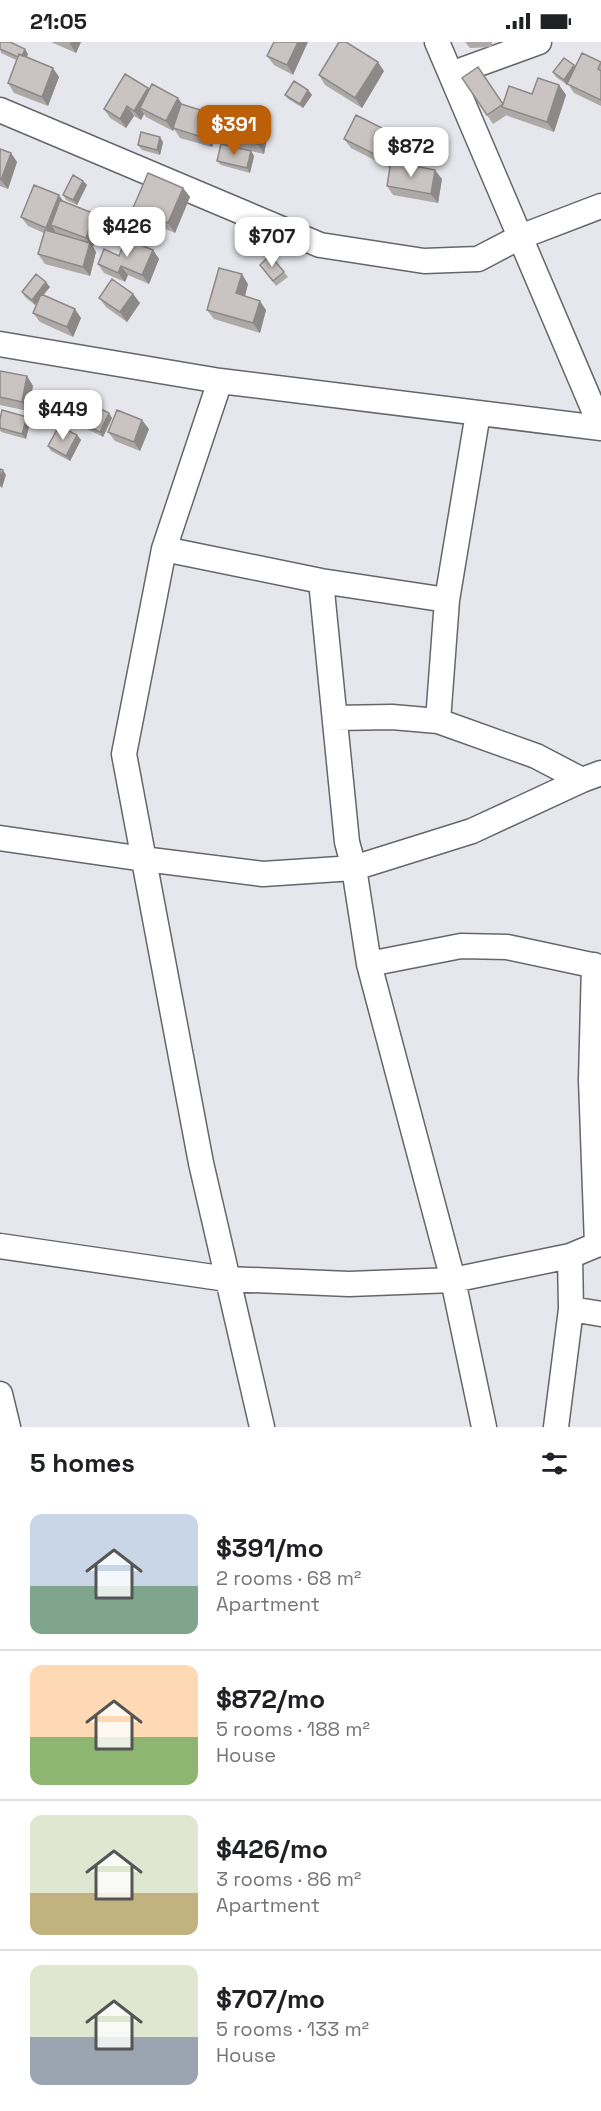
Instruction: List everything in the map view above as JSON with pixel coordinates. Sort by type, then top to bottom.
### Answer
[{"type":"street","points":[[0,344],[220,381],[601,427],[437,42]]},
{"type":"street","points":[[451,74],[539,42]]},
{"type":"street","points":[[0,110],[320,245],[424,261],[478,259],[520,237],[601,206]]},
{"type":"street","points":[[220,381],[164,549],[124,754],[201,1163],[262,1427]]},
{"type":"street","points":[[438,721],[447,600],[478,413]]},
{"type":"street","points":[[164,549],[321,581],[447,600]]},
{"type":"street","points":[[321,581],[347,842],[354,868],[369,964],[453,1280],[484,1427]]},
{"type":"street","points":[[335,718],[392,717],[438,721],[592,776]]},
{"type":"street","points":[[0,838],[263,874],[354,868],[472,831],[592,776]]},
{"type":"street","points":[[0,1246],[227,1279],[349,1284],[453,1280],[570,1256],[599,1244],[591,1080],[598,966],[507,947],[461,946],[369,964]]},
{"type":"street","points":[[556,1427],[571,1309],[570,1256]]},
{"type":"street","points":[[571,1309],[601,1314]]},
{"type":"street","points":[[0,1394],[8,1427]]},
{"type":"building","points":[[0,42],[10,42],[25,49],[22,56],[19,54],[18,57],[0,49]]},
{"type":"building","points":[[274,42],[298,42],[287,65],[267,56]]},
{"type":"building","points":[[339,42],[346,42],[378,62],[355,98],[319,75]]},
{"type":"building","points":[[582,53],[601,62],[598,69],[601,71],[601,100],[567,84]]},
{"type":"building","points":[[19,54],[53,68],[42,97],[8,83]]},
{"type":"building","points":[[564,58],[574,65],[564,80],[553,72]]},
{"type":"building","points":[[478,67],[503,104],[487,115],[462,78]]},
{"type":"building","points":[[125,74],[148,88],[134,111],[127,106],[120,119],[104,109]]},
{"type":"building","points":[[538,78],[559,85],[547,122],[502,107],[509,86],[532,94]]},
{"type":"building","points":[[294,81],[308,90],[300,104],[285,95]]},
{"type":"building","points":[[152,84],[178,98],[166,121],[140,108]]},
{"type":"building","points":[[181,104],[213,114],[205,138],[173,128]]},
{"type":"building","points":[[219,111],[262,118],[258,144],[215,137]]},
{"type":"building","points":[[356,115],[396,135],[384,159],[344,139]]},
{"type":"building","points":[[141,132],[160,137],[157,150],[138,145]]},
{"type":"building","points":[[410,132],[429,139],[422,157],[403,150]]},
{"type":"building","points":[[221,144],[251,151],[247,168],[217,161]]},
{"type":"building","points":[[0,149],[11,153],[1,180],[0,179]]},
{"type":"building","points":[[391,161],[435,170],[431,194],[387,186]]},
{"type":"building","points":[[148,173],[183,188],[168,223],[133,208]]},
{"type":"building","points":[[73,175],[83,181],[73,200],[63,195]]},
{"type":"building","points":[[34,185],[59,195],[46,228],[21,217]]},
{"type":"building","points":[[60,200],[95,214],[86,238],[51,225]]},
{"type":"building","points":[[45,230],[90,243],[83,267],[38,254]]},
{"type":"building","points":[[126,239],[153,250],[142,275],[121,266],[118,273],[98,264],[104,249],[119,256]]},
{"type":"building","points":[[270,255],[284,272],[273,281],[260,265]]},
{"type":"building","points":[[219,268],[242,274],[236,293],[260,301],[253,323],[207,310]]},
{"type":"building","points":[[36,274],[46,282],[32,300],[22,292]]},
{"type":"building","points":[[112,279],[133,294],[120,312],[99,298]]},
{"type":"building","points":[[41,294],[75,309],[67,327],[33,313]]},
{"type":"building","points":[[0,371],[27,376],[22,402],[0,397]]},
{"type":"building","points":[[93,405],[109,413],[100,432],[84,425]]},
{"type":"building","points":[[2,410],[27,417],[22,434],[0,428]]},
{"type":"building","points":[[117,410],[142,420],[134,442],[108,432]]},
{"type":"building","points":[[59,426],[77,435],[66,456],[48,446]]}]
